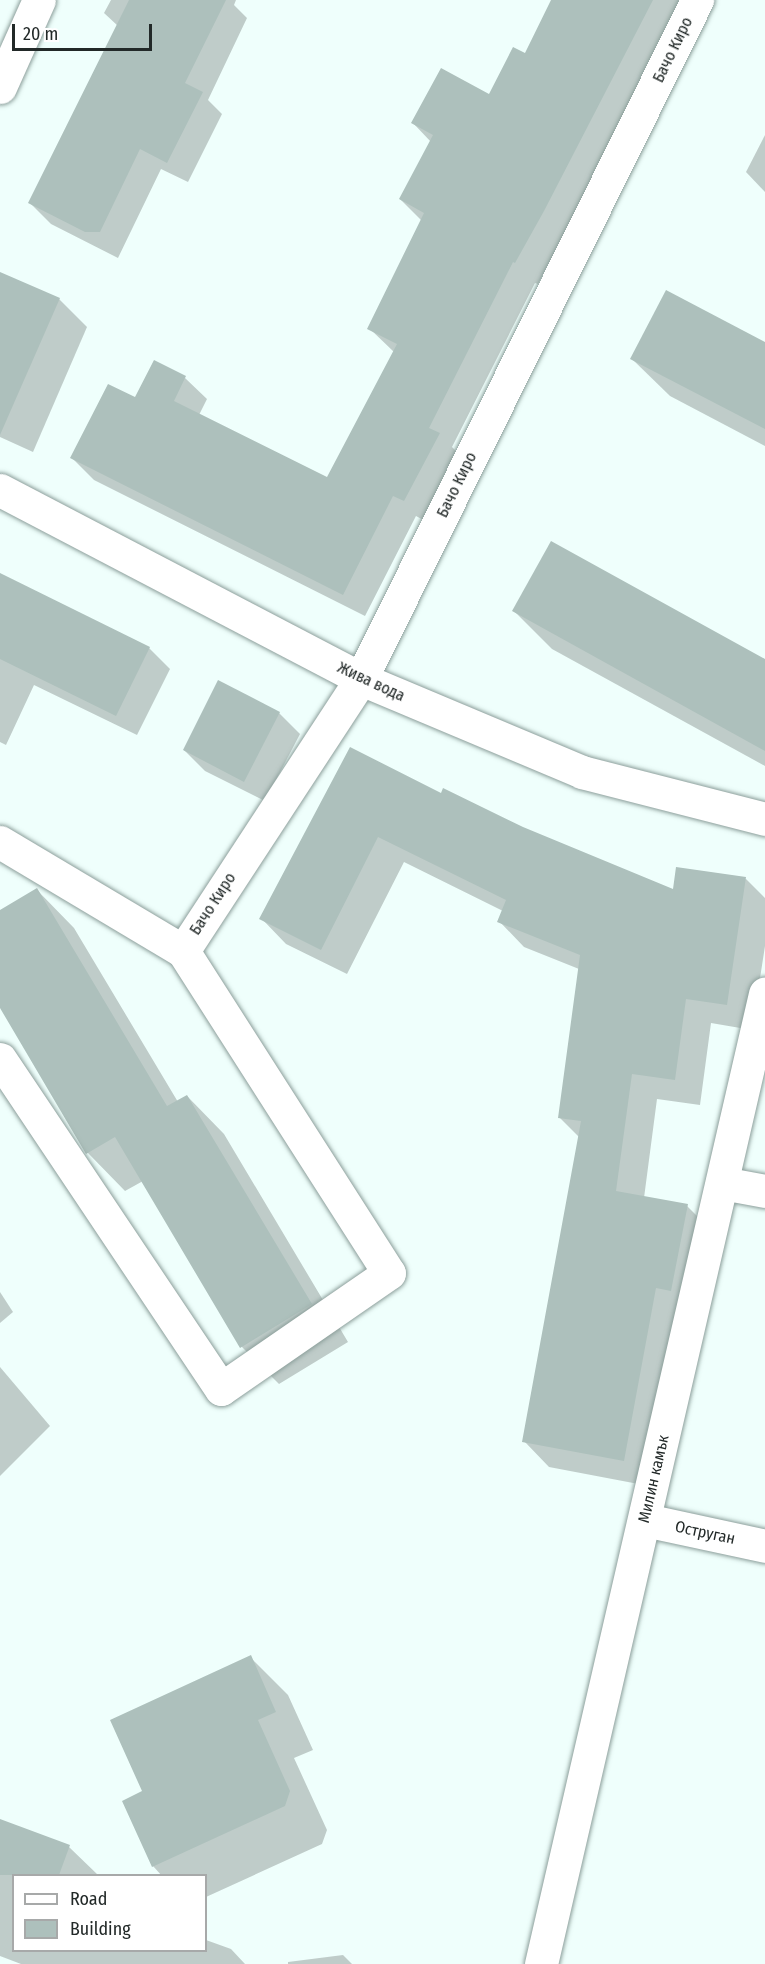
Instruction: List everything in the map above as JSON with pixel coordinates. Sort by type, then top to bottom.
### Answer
[{"type":"street","points":[[0,87],[39,0]]},
{"type":"street","name":"Бачо Киро","points":[[183,951],[361,679],[697,0]]},
{"type":"street","name":"Жива вода","points":[[0,490],[361,679],[582,772],[765,819]]},
{"type":"street","points":[[0,842],[183,951],[389,1273],[221,1389],[0,1059]]},
{"type":"street","name":"Милин камък","points":[[541,1964],[765,994]]},
{"type":"street","points":[[722,1183],[765,1191]]},
{"type":"street","name":"Оструган","points":[[645,1520],[765,1546]]},
{"type":"building","points":[[129,0],[226,0],[185,83],[203,92],[167,163],[140,149],[100,232],[85,232],[28,203]]},
{"type":"building","points":[[551,0],[653,0],[544,211],[515,263],[513,262],[429,428],[440,433],[404,501],[393,496],[343,595],[70,458],[108,384],[135,397],[154,360],[186,376],[174,401],[327,477],[397,344],[367,329],[424,213],[399,199],[433,135],[411,123],[441,68],[489,94],[513,47],[525,53]]},
{"type":"building","points":[[0,272],[60,298],[0,435]]},
{"type":"building","points":[[666,290],[765,342],[765,429],[630,359]]},
{"type":"building","points":[[551,541],[765,659],[765,751],[512,611]]},
{"type":"building","points":[[0,573],[150,647],[116,716],[0,659]]},
{"type":"building","points":[[218,680],[280,712],[244,782],[183,750]]},
{"type":"building","points":[[350,747],[441,793],[443,788],[523,827],[673,889],[676,867],[746,877],[727,1005],[686,999],[675,1080],[632,1074],[616,1191],[688,1204],[671,1291],[656,1288],[624,1461],[522,1442],[581,1121],[558,1118],[580,955],[497,922],[506,900],[378,837],[321,950],[259,919]]},
{"type":"building","points":[[37,888],[167,1106],[187,1095],[312,1304],[240,1348],[115,1137],[86,1154],[0,1008],[0,910]]},
{"type":"building","points":[[251,1655],[276,1712],[258,1720],[290,1791],[285,1806],[152,1867],[122,1801],[142,1791],[110,1720]]},
{"type":"building","points":[[0,1819],[70,1845],[59,1874],[0,1875]]}]
